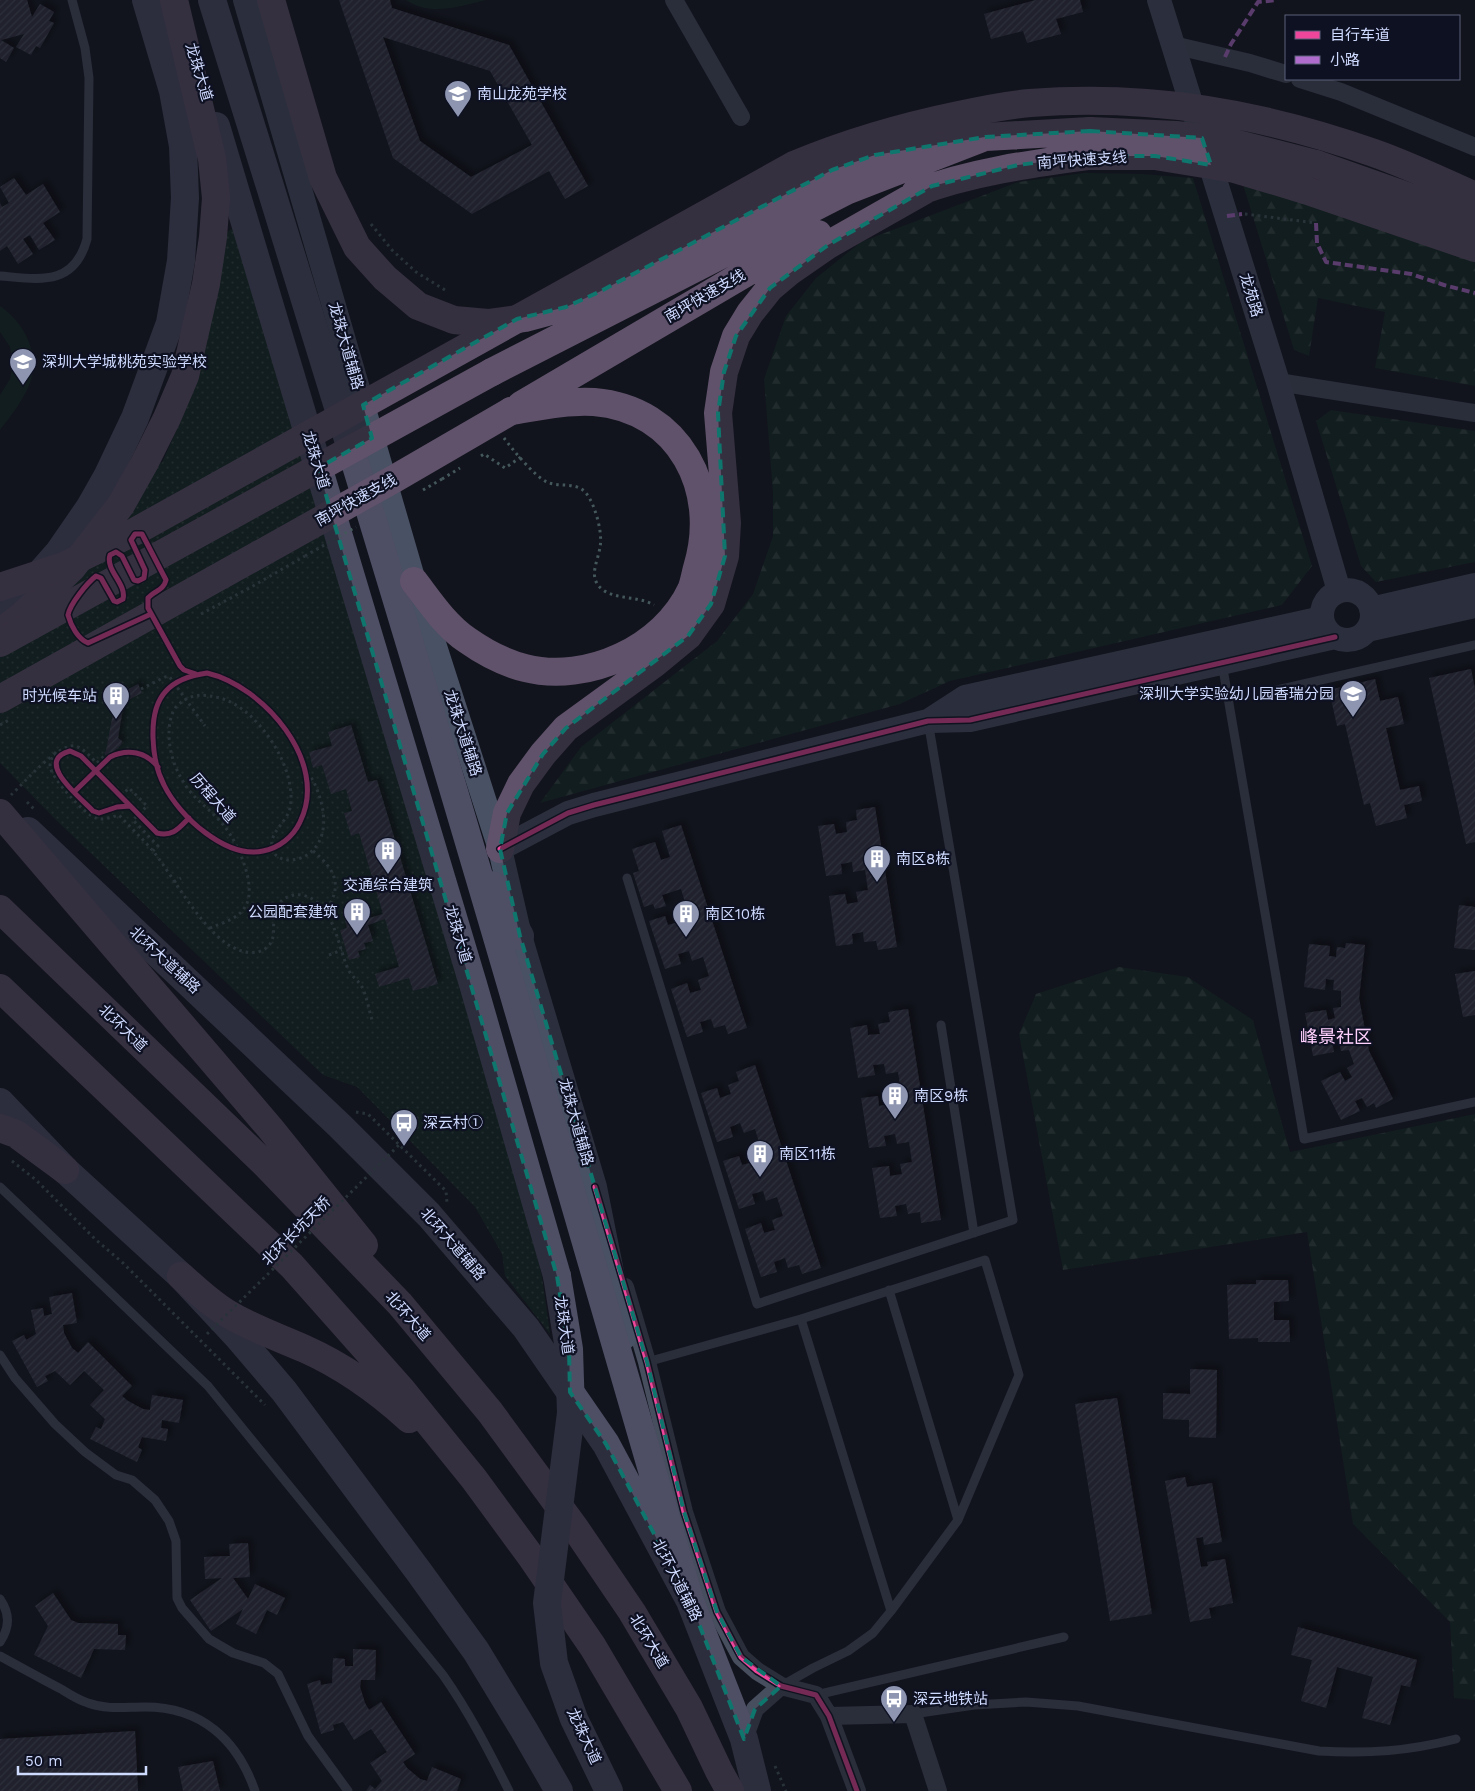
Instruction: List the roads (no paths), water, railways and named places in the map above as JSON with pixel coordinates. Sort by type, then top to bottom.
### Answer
[{"type":"highway","points":[[0,633],[23,615],[72,568],[121,505],[167,418],[185,376],[206,284],[213,237],[216,198],[212,160],[176,0]]},
{"type":"highway","points":[[271,0],[323,178],[357,247],[385,278],[418,306],[454,320],[488,323],[525,318],[566,307],[599,292],[789,190],[832,170],[885,154],[940,142],[986,137]]},
{"type":"highway","points":[[0,587],[64,566],[136,531],[794,165],[845,144],[914,124],[1029,103],[1137,102],[1184,106],[1235,114],[1328,138],[1376,154],[1475,196]]},
{"type":"highway","name":"南坪快速支线","points":[[0,699],[386,484],[506,422],[766,261],[874,208],[932,186],[1018,166],[1089,144],[1176,135],[1222,140],[1316,164],[1475,220]]},
{"type":"highway","name":"南坪快速支线","points":[[0,643],[492,372],[846,191],[986,137],[1089,144],[1235,169],[1305,190],[1475,248]]},
{"type":"highway","points":[[500,848],[507,813],[522,784],[542,754],[566,728],[654,664],[688,636],[711,604],[725,556],[727,523],[718,414],[724,372],[736,336],[750,313],[770,288],[788,272],[828,245],[932,186]]},
{"type":"highway","points":[[414,581],[440,616],[466,640],[525,668],[550,671],[574,670],[602,664],[632,652],[655,636],[677,613],[691,590],[702,553],[704,512],[699,484],[686,455],[670,434],[645,416],[623,408],[594,402],[555,404],[506,422]]},
{"type":"highway","points":[[0,807],[270,1128],[359,1237],[400,1304]]},
{"type":"highway","name":"北环大道","points":[[0,909],[266,1165],[400,1304],[490,1412],[575,1528],[632,1612],[689,1708],[730,1791]]},
{"type":"highway","points":[[0,988],[292,1266],[402,1390],[474,1479],[532,1558],[593,1647],[678,1791]]},
{"type":"highway","points":[[0,1128],[16,1134],[65,1170]]},
{"type":"highway","points":[[181,1276],[208,1300],[230,1315],[346,1370],[394,1406],[474,1479]]},
{"type":"main road","points":[[0,609],[30,585],[59,552],[90,506],[107,477],[135,418],[170,323],[181,261],[185,198],[183,146],[173,91],[146,0]]},
{"type":"main road","name":"龙珠大道","points":[[176,0],[473,984],[557,1276],[569,1349],[571,1413],[547,1603],[554,1663],[574,1720],[609,1791]]},
{"type":"main road","points":[[212,0],[347,434],[690,1602]]},
{"type":"main road","name":"北环大道辅路","points":[[0,807],[353,1140],[428,1216],[526,1328],[606,1444],[690,1602],[744,1739],[757,1791]]},
{"type":"main road","points":[[468,842],[520,936]]},
{"type":"main road","points":[[0,1102],[65,1170],[181,1276],[238,1336],[284,1391],[476,1652],[559,1791]]},
{"type":"street","name":"龙珠大道辅路","points":[[245,0],[414,581],[500,848],[520,936],[595,1187],[653,1474]]},
{"type":"street","points":[[674,0],[741,117]]},
{"type":"street","name":"龙苑路","points":[[1159,0],[1278,382],[1339,591]]},
{"type":"street","points":[[1173,45],[1250,63],[1285,74]]},
{"type":"street","points":[[1303,80],[1341,92],[1475,147]]},
{"type":"street","points":[[1278,382],[1475,413]]},
{"type":"street","points":[[1369,619],[1475,586]]},
{"type":"street","points":[[1220,652],[1335,637],[1352,640],[1361,636],[1369,619],[1368,601],[1362,595],[1347,590],[1339,591],[1331,595],[1326,601],[1322,609],[1324,626],[1335,637]]},
{"type":"street","points":[[1369,619],[1475,606]]},
{"type":"street","points":[[500,848],[577,810],[928,721],[970,720],[1220,652],[1322,618]]},
{"type":"street","points":[[595,1187],[647,1362],[684,1512],[717,1612],[741,1657],[757,1671],[781,1686],[816,1695],[829,1716],[857,1791]]},
{"type":"street","points":[[744,1739],[755,1709],[781,1686]]},
{"type":"street","points":[[829,1716],[913,1714],[938,1791]]},
{"type":"lane","points":[[0,276],[41,280],[59,275],[80,257],[87,240],[89,78],[85,48],[72,0]]},
{"type":"lane","points":[[1277,690],[1475,645]]},
{"type":"lane","points":[[1220,652],[1304,1139],[1475,1102]]},
{"type":"lane","points":[[627,878],[757,1304],[1013,1220],[928,721]]},
{"type":"lane","points":[[941,1025],[974,1233]]},
{"type":"lane","points":[[0,1187],[208,1386],[443,1675],[477,1727],[509,1791]]},
{"type":"lane","points":[[647,1362],[801,1319],[985,1260],[1019,1375],[958,1520],[873,1633],[848,1651],[781,1686]]},
{"type":"lane","points":[[889,1290],[958,1520]]},
{"type":"lane","points":[[801,1319],[891,1611]]},
{"type":"lane","points":[[0,1355],[15,1378],[55,1424],[85,1452],[116,1475],[132,1480],[155,1500],[169,1521],[176,1541],[177,1598],[182,1608],[209,1640],[233,1653],[264,1663],[278,1674],[308,1736],[348,1791]]},
{"type":"lane","points":[[0,1599],[7,1610],[9,1622],[6,1634],[0,1642]]},
{"type":"lane","points":[[816,1695],[1064,1637]]},
{"type":"lane","points":[[0,1656],[87,1703],[115,1709],[145,1707],[175,1710],[203,1721],[228,1741],[244,1764],[254,1791]]},
{"type":"lane","points":[[913,1714],[974,1705],[1026,1702],[1078,1706],[1320,1751],[1354,1753],[1397,1751],[1456,1739]]},
{"type":"place","name":"南山龙苑学校","points":[[458,118]]},
{"type":"place","name":"深圳大学城桃苑实验学校","points":[[23,386]]},
{"type":"place","name":"深圳大学实验幼儿园香瑞分园","points":[[1353,718]]},
{"type":"place","name":"时光候车站","points":[[116,720]]},
{"type":"place","name":"交通综合建筑","points":[[388,875]]},
{"type":"place","name":"南区8栋","points":[[877,883]]},
{"type":"place","name":"公园配套建筑","points":[[357,936]]},
{"type":"place","name":"南区10栋","points":[[686,938]]},
{"type":"place","name":"南区9栋","points":[[895,1120]]},
{"type":"place","name":"深云村①","points":[[404,1147]]},
{"type":"place","name":"南区11栋","points":[[760,1178]]},
{"type":"place","name":"深云地铁站","points":[[894,1723]]},
{"type":"district","name":"峰景社区","points":[[1336,1037]]}]
